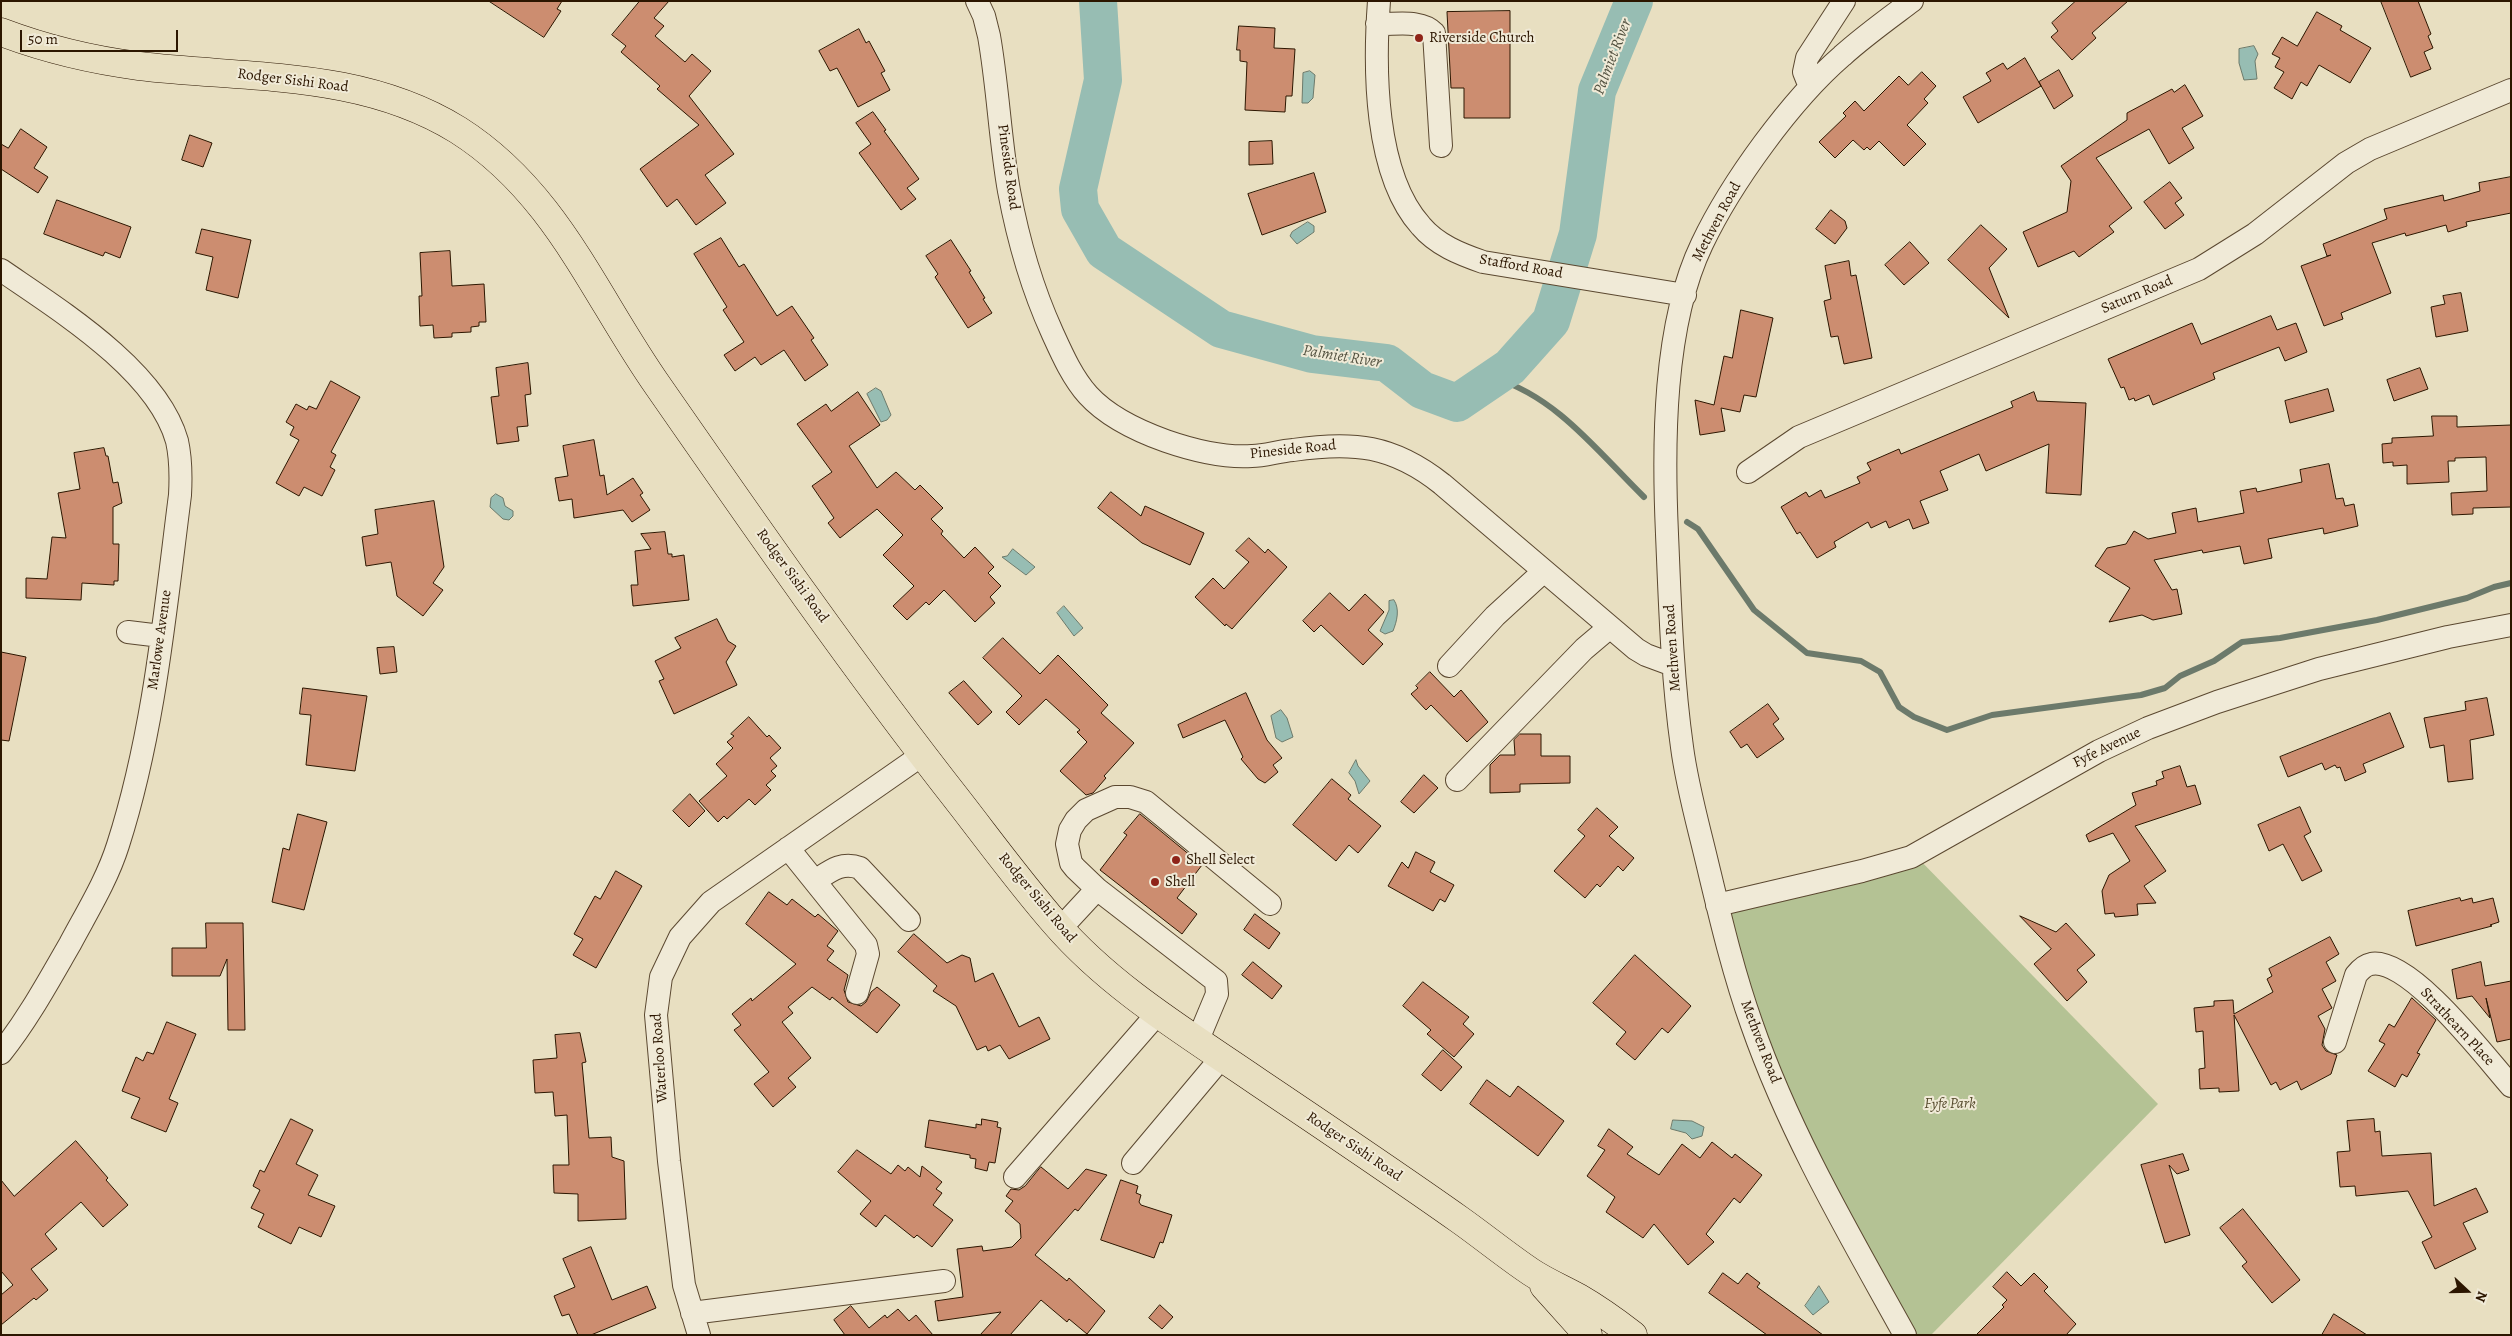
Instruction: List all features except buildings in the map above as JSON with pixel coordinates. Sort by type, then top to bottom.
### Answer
[{"type":"main road","name":"Rodger Sishi Road","points":[[1,32],[60,52],[136,66],[337,84],[392,98],[423,111],[453,127],[484,148],[540,202],[562,232],[645,368],[805,595],[922,755],[1060,929],[1113,979],[1197,1042],[1222,1057],[1441,1207],[1535,1276],[1577,1297],[1633,1335]]},
{"type":"main road","name":"Rodger Sishi Road","points":[[1535,1276],[1588,1335]]},
{"type":"street","name":"Pineside Road","points":[[977,1],[984,16],[989,36],[1009,190],[1019,238],[1045,317],[1064,358],[1076,379],[1089,395],[1109,413],[1126,423],[1155,437],[1193,449],[1252,456],[1326,445],[1347,444],[1381,449],[1404,458],[1436,479],[1610,627],[1646,655],[1672,665]]},
{"type":"street","name":"Stafford Road","points":[[1379,1],[1377,24],[1378,63],[1386,153],[1394,183],[1406,207],[1421,227],[1439,242],[1460,254],[1483,262],[1684,295]]},
{"type":"street","points":[[1810,87],[1804,72],[1807,58],[1844,1]]},
{"type":"street","name":"Methven Road","points":[[1905,1335],[1819,1179],[1790,1119],[1752,1028],[1717,905],[1686,776],[1672,665],[1666,513],[1666,438],[1670,383],[1677,331],[1684,295],[1701,246],[1735,186],[1810,87],[1840,57],[1912,1]]},
{"type":"street","points":[[1377,24],[1416,24],[1430,28],[1434,33],[1441,146]]},
{"type":"street","name":"Saturn Road","points":[[1748,472],[1799,437],[2198,269],[2255,234],[2346,163],[2370,149],[2511,90]]},
{"type":"street","name":"Marlowe Avenue","points":[[1,270],[67,315],[113,351],[148,390],[166,417],[176,441],[181,467],[180,495],[161,636],[136,777],[118,846],[105,878],[40,996],[1,1053]]},
{"type":"street","points":[[1449,666],[1495,616],[1544,571]]},
{"type":"street","name":"Fyfe Avenue","points":[[1717,905],[1862,871],[1911,857],[2098,750],[2148,728],[2217,702],[2318,669],[2448,637],[2511,625]]},
{"type":"street","points":[[1456,780],[1584,649],[1610,627]]},
{"type":"street","points":[[128,632],[161,636]]},
{"type":"street","name":"Waterloo Road","points":[[699,1335],[684,1285],[668,1161],[656,1015],[661,977],[680,938],[698,915],[725,892],[922,755]]},
{"type":"street","points":[[1197,1042],[1217,994],[1216,981],[1097,889],[1071,862],[1068,844],[1070,830],[1086,810],[1115,797],[1130,797],[1146,802],[1270,904]]},
{"type":"street","points":[[788,848],[866,946],[868,954],[857,993]]},
{"type":"street","points":[[815,881],[838,866],[850,864],[860,868],[909,920]]},
{"type":"street","points":[[1060,929],[1097,889]]},
{"type":"street","name":"Strathearn Place","points":[[2335,1042],[2356,975],[2363,967],[2371,964],[2381,964],[2400,971],[2428,993],[2511,1086]]},
{"type":"street","points":[[1015,1177],[1158,1013]]},
{"type":"street","points":[[1133,1163],[1222,1057]]},
{"type":"street","points":[[692,1313],[944,1281]]},
{"type":"green space","name":"Fyfe Park","points":[[1913,853],[2158,1104],[1931,1335],[1903,1335],[1799,1136],[1718,902]]},
{"type":"water","points":[[2254,46],[2258,54],[2255,61],[2257,79],[2244,80],[2239,63],[2239,49]]},
{"type":"water","points":[[1310,71],[1315,75],[1313,98],[1308,103],[1302,103],[1303,73]]},
{"type":"water","points":[[1308,222],[1314,226],[1314,232],[1297,244],[1290,236],[1292,232]]},
{"type":"water","points":[[876,388],[881,391],[891,415],[887,420],[881,422],[867,394]]},
{"type":"water","points":[[496,494],[503,498],[505,506],[513,511],[513,516],[509,520],[503,519],[490,507],[491,498]]},
{"type":"water","points":[[1013,549],[1035,567],[1026,575],[1002,557],[1007,556]]},
{"type":"water","points":[[1394,600],[1397,611],[1396,623],[1393,631],[1385,634],[1380,631],[1389,610],[1389,601]]},
{"type":"water","points":[[1064,606],[1083,628],[1074,636],[1057,613]]},
{"type":"water","points":[[1281,710],[1287,718],[1293,737],[1282,742],[1276,738],[1271,716]]},
{"type":"water","points":[[1356,760],[1358,766],[1370,781],[1359,794],[1355,781],[1349,773]]},
{"type":"water","points":[[1673,1120],[1692,1121],[1704,1127],[1702,1136],[1692,1139],[1686,1133],[1671,1129]]},
{"type":"water","points":[[1819,1286],[1829,1302],[1813,1315],[1805,1306]]},
{"type":"waterway","name":"Palmiet River","points":[[1098,1],[1103,80],[1078,189],[1080,209],[1104,251],[1221,329],[1312,354],[1387,363],[1422,390],[1457,403],[1510,367],[1551,321],[1578,234],[1597,91],[1634,1]]},
{"type":"waterway","points":[[1494,378],[1538,398],[1557,412],[1593,445],[1644,497]]},
{"type":"waterway","points":[[1687,522],[1698,529],[1754,610],[1807,653],[1861,661],[1880,672],[1899,707],[1914,717],[1947,730],[1992,715],[2141,695],[2165,688],[2180,676],[2214,661],[2242,642],[2280,638],[2377,620],[2467,598],[2494,587],[2511,583]]},
{"type":"place","name":"Riverside Church","points":[[1419,38]]},
{"type":"place","name":"Shell Select","points":[[1176,860]]},
{"type":"place","name":"Shell","points":[[1155,882]]}]
